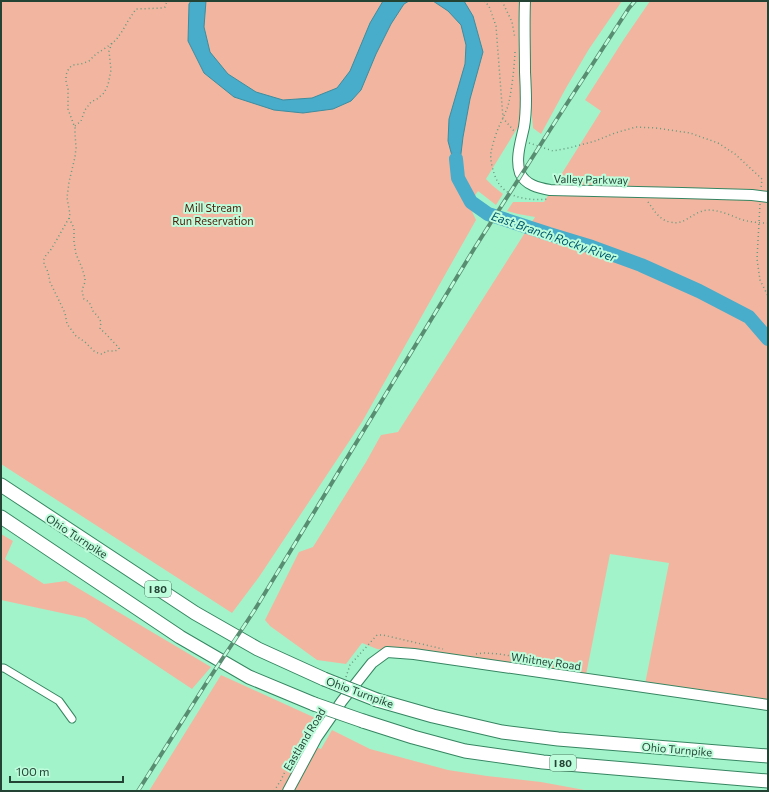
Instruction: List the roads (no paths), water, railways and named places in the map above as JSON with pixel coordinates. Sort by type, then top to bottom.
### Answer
[{"type":"highway","name":"Ohio Turnpike","points":[[1,486],[195,613],[258,649],[324,679],[376,700],[433,716],[502,732],[558,739],[768,756]]},
{"type":"highway","name":"I 80","points":[[1,517],[180,637],[250,677],[314,704],[363,721],[413,737],[465,751],[543,762],[768,781]]},
{"type":"street","name":"Valley Parkway","points":[[525,1],[524,27],[526,113],[518,167],[520,175],[526,182],[538,188],[550,190],[682,192],[752,195],[764,197]]},
{"type":"street","name":"Whitney Road","points":[[342,701],[372,663],[387,652],[414,654],[768,705]]},
{"type":"street","points":[[1,668],[4,668],[59,701],[72,719]]},
{"type":"street","name":"Eastland Road","points":[[288,791],[317,737],[342,701]]},
{"type":"water","points":[[191,1],[206,1],[204,27],[210,52],[228,74],[256,92],[283,100],[312,98],[337,88],[350,71],[370,23],[383,1],[409,1],[404,4],[391,24],[376,54],[361,90],[351,101],[333,109],[303,113],[274,110],[234,97],[204,73],[188,41],[189,4]]},
{"type":"water","points":[[433,1],[464,1],[473,16],[483,52],[470,99],[463,137],[458,178],[448,141],[449,119],[465,64],[466,45],[461,25],[448,11]]},
{"type":"waterway","name":"East Branch Rocky River","points":[[456,159],[458,178],[471,202],[488,214],[592,247],[641,265],[699,291],[749,317],[768,339]]},
{"type":"railway","points":[[138,791],[254,611],[474,249],[629,8],[635,1]]},
{"type":"park label","name":"Mill Stream Run Reservation","points":[[213,213]]}]
